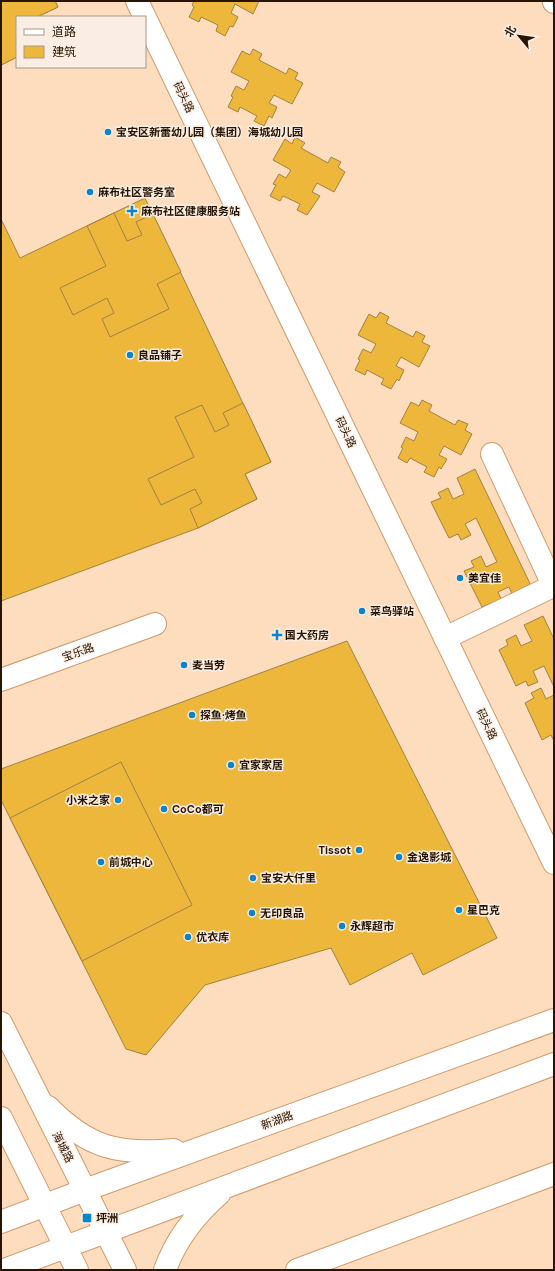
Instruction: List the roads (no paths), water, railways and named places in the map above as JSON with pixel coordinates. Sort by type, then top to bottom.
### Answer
[{"type":"main road","name":"码头路","points":[[137,1],[144,16]]},
{"type":"main road","name":"码头路","points":[[146,20],[554,863]]},
{"type":"main road","points":[[445,638],[554,586],[492,454]]},
{"type":"main road","name":"宝乐路","points":[[1,680],[155,624]]},
{"type":"main road","name":"新湖路","points":[[1,1222],[205,1146],[554,1020]]},
{"type":"main road","name":"海城路","points":[[1,1023],[125,1270]]},
{"type":"main road","points":[[4,1270],[554,1064]]},
{"type":"main road","points":[[38,1096],[58,1117],[74,1130],[107,1147],[124,1152],[149,1152],[205,1146]]},
{"type":"main road","points":[[1,1118],[77,1270]]},
{"type":"main road","points":[[297,1270],[554,1174]]},
{"type":"main road","points":[[165,1270],[185,1229],[201,1209],[228,1186]]},
{"type":"place","name":"宝安区新蕾幼儿园（集团）海城幼儿园","points":[[108,132]]},
{"type":"place","name":"麻布社区警务室","points":[[90,192]]},
{"type":"place","name":"麻布社区健康服务站","points":[[132,211]]},
{"type":"place","name":"良品铺子","points":[[130,355]]},
{"type":"place","name":"美宜佳","points":[[460,578]]},
{"type":"place","name":"菜鸟驿站","points":[[362,611]]},
{"type":"place","name":"国大药房","points":[[277,635]]},
{"type":"place","name":"麦当劳","points":[[184,665]]},
{"type":"place","name":"探鱼·烤鱼","points":[[192,715]]},
{"type":"place","name":"宜家家居","points":[[231,765]]},
{"type":"place","name":"小米之家","points":[[118,800]]},
{"type":"place","name":"CoCo都可","points":[[164,809]]},
{"type":"place","name":"Tissot","points":[[359,850]]},
{"type":"place","name":"金逸影城","points":[[399,857]]},
{"type":"place","name":"前城中心","points":[[101,862]]},
{"type":"place","name":"宝安大仟里","points":[[253,878]]},
{"type":"place","name":"星巴克","points":[[459,910]]},
{"type":"place","name":"无印良品","points":[[252,913]]},
{"type":"place","name":"永辉超市","points":[[342,926]]},
{"type":"place","name":"优衣库","points":[[188,937]]},
{"type":"place","name":"坪洲","points":[[87,1218]]}]
